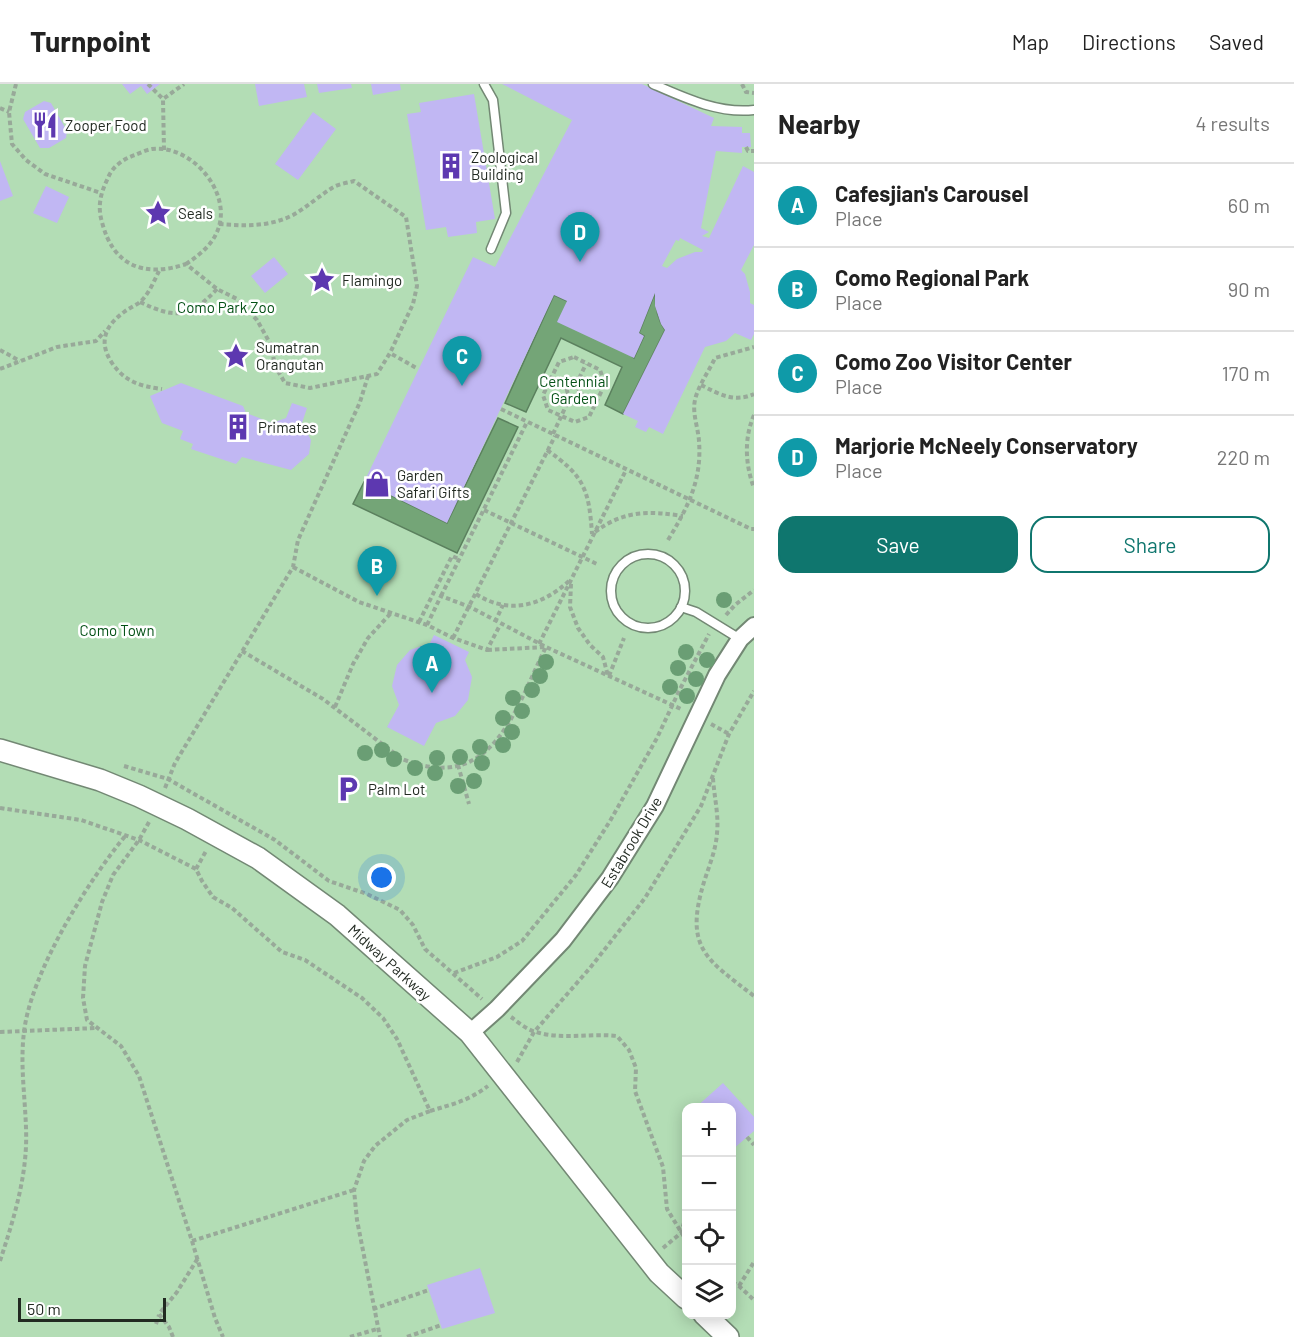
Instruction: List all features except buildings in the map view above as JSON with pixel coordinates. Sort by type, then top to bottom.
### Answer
[{"type":"street","name":"Estabrook Drive","points":[[470,1033],[497,1009],[562,940],[610,878],[655,806],[717,675],[740,639],[754,626]]},
{"type":"street","name":"Midway Parkway","points":[[0,750],[100,780],[187,819],[258,858],[337,915],[470,1033],[659,1273],[682,1294]]},
{"type":"street","points":[[709,1319],[728,1337]]},
{"type":"lane","points":[[484,84],[493,100],[506,213],[491,249]]},
{"type":"lane","points":[[653,84],[686,99],[727,111],[754,110]]},
{"type":"lane","points":[[659,555],[671,561],[680,571],[684,582],[685,595],[681,607],[665,624],[642,627],[631,623],[615,607],[611,596],[615,573],[623,563],[634,556],[659,555]]},
{"type":"lane","points":[[681,607],[696,612],[740,639]]},
{"type":"path","points":[[15,84],[9,112],[12,144],[26,160],[45,174],[101,193]]},
{"type":"path","points":[[148,84],[163,99],[164,150]]},
{"type":"path","points":[[163,99],[184,84]]},
{"type":"path","points":[[742,84],[746,92],[754,93]]},
{"type":"path","points":[[0,108],[9,112]]},
{"type":"path","points":[[746,147],[748,151],[754,151]]},
{"type":"path","points":[[152,149],[186,157],[209,177],[216,190],[222,213],[218,231],[199,255],[186,264],[151,271],[134,266],[120,256],[106,239],[100,216],[101,193],[111,171],[127,158],[152,149]]},
{"type":"path","points":[[186,264],[217,289],[237,299],[257,320],[271,345],[275,366],[285,382],[310,388],[377,374],[390,353],[413,304],[417,286],[406,217],[354,181],[333,187],[317,200],[276,222],[252,226],[219,225]]},
{"type":"path","points":[[0,369],[57,347],[96,341],[122,313],[140,302],[151,287],[159,270]]},
{"type":"path","points":[[140,302],[177,314],[194,310],[217,289]]},
{"type":"path","points":[[106,330],[105,351],[120,375],[144,387],[162,389]]},
{"type":"path","points":[[668,540],[691,499],[699,470],[695,399],[715,358],[754,346]]},
{"type":"path","points":[[0,350],[21,362]]},
{"type":"path","points":[[390,353],[418,369]]},
{"type":"path","points":[[574,357],[586,364],[600,370],[605,384],[589,417],[575,422],[548,410],[543,395],[559,362],[574,357]]},
{"type":"path","points":[[576,385],[586,364]]},
{"type":"path","points":[[168,779],[175,763],[293,567],[297,540],[360,402],[368,376]]},
{"type":"path","points":[[551,379],[568,387]]},
{"type":"path","points":[[568,387],[576,385]]},
{"type":"path","points":[[576,385],[579,393]]},
{"type":"path","points":[[702,385],[724,397],[739,398],[754,394]]},
{"type":"path","points":[[568,387],[568,393],[571,395]]},
{"type":"path","points":[[571,395],[579,393],[597,401]]},
{"type":"path","points":[[453,638],[547,450],[571,395]]},
{"type":"path","points":[[501,409],[754,529]]},
{"type":"path","points":[[754,415],[748,428],[746,445],[754,488]]},
{"type":"path","points":[[427,625],[527,422]]},
{"type":"path","points":[[547,450],[570,466],[584,488],[591,512],[592,535]]},
{"type":"path","points":[[538,644],[626,470]]},
{"type":"path","points":[[484,510],[599,565]]},
{"type":"path","points":[[592,535],[620,517],[640,513],[683,516]]},
{"type":"path","points":[[419,622],[452,556],[459,559]]},
{"type":"path","points":[[293,567],[359,602],[419,622],[453,638],[487,650],[546,647]]},
{"type":"path","points":[[476,594],[489,603],[520,606],[536,602],[558,591],[572,578]]},
{"type":"path","points":[[572,578],[569,594],[570,607],[579,628],[590,645],[603,657],[609,677]]},
{"type":"path","points":[[453,973],[497,957],[522,941],[546,914],[576,875],[610,821],[673,706],[708,636],[735,604],[754,590]]},
{"type":"path","points":[[441,596],[729,734]]},
{"type":"path","points":[[495,621],[503,605]]},
{"type":"path","points":[[334,707],[353,664],[368,638],[391,613]]},
{"type":"path","points":[[487,650],[500,625]]},
{"type":"path","points":[[609,677],[624,638]]},
{"type":"path","points":[[242,651],[334,707],[402,759],[428,767],[458,765],[480,757],[492,748],[500,737],[546,647]]},
{"type":"path","points":[[516,1062],[534,1032],[583,976],[645,898],[701,807],[729,734],[754,692]]},
{"type":"path","points":[[458,765],[469,804]]},
{"type":"path","points":[[713,775],[717,832],[699,899],[696,928],[704,952],[717,968],[754,996]]},
{"type":"path","points":[[0,808],[81,820],[139,840],[196,869],[213,897],[232,909],[282,952],[304,960],[362,998],[383,1018],[397,1040],[430,1111]]},
{"type":"path","points":[[0,1261],[20,1198],[27,1130],[22,1079],[24,1031],[38,980],[74,909],[126,835]]},
{"type":"path","points":[[139,840],[113,875],[102,902],[85,966],[83,998],[87,1020],[121,1046],[139,1076],[223,1337]]},
{"type":"path","points":[[0,1032],[97,1028]]},
{"type":"path","points":[[380,1337],[357,1220],[354,1190],[364,1161],[375,1146],[406,1120],[456,1105],[489,1086]]},
{"type":"path","points":[[747,1137],[754,1145]]},
{"type":"path","points":[[192,1241],[354,1190]]},
{"type":"path","points":[[650,1260],[682,1230]]},
{"type":"path","points":[[156,1324],[159,1314],[177,1292],[198,1258]]},
{"type":"path","points":[[740,1286],[754,1262]]},
{"type":"path","points":[[736,1284],[754,1300]]},
{"type":"path","points":[[373,1309],[429,1290]]},
{"type":"path","points":[[159,1314],[173,1337]]},
{"type":"path","points":[[408,1337],[441,1325]]},
{"type":"path","points":[[350,1337],[377,1329]]},
{"type":"green space","points":[[0,84],[754,84],[754,1337],[0,1337]]},
{"type":"shaded area","points":[[655,293],[657,313],[665,330],[623,414],[605,405],[622,367],[561,338],[526,412],[505,403],[554,295],[567,301],[634,358],[644,336],[639,333]]},
{"type":"shaded area","points":[[498,418],[518,427],[457,553],[353,504],[364,482],[447,523]]},
{"type":"place","name":"Zooper Food","points":[[45,125]]},
{"type":"place","name":"Zoological Building","points":[[451,166]]},
{"type":"place","name":"Seals","points":[[158,213]]},
{"type":"place","name":"Marjorie McNeely Conservatory","points":[[580,262]]},
{"type":"place","name":"Flamingo","points":[[322,280]]},
{"type":"place","name":"Sumatran Orangutan","points":[[236,356]]},
{"type":"place","name":"Como Zoo Visitor Center","points":[[462,386]]},
{"type":"place","name":"Primates","points":[[238,427]]},
{"type":"place","name":"Garden Safari Gifts","points":[[377,484]]},
{"type":"place","name":"Como Regional Park","points":[[377,596]]},
{"type":"place","name":"Cafesjian's Carousel","points":[[432,693]]},
{"type":"place","name":"Palm Lot","points":[[348,789]]},
{"type":"park label","name":"Como Park Zoo","points":[[226,307]]},
{"type":"park label","name":"Centennial Garden","points":[[574,390]]},
{"type":"park label","name":"Como Town","points":[[117,630]]}]
